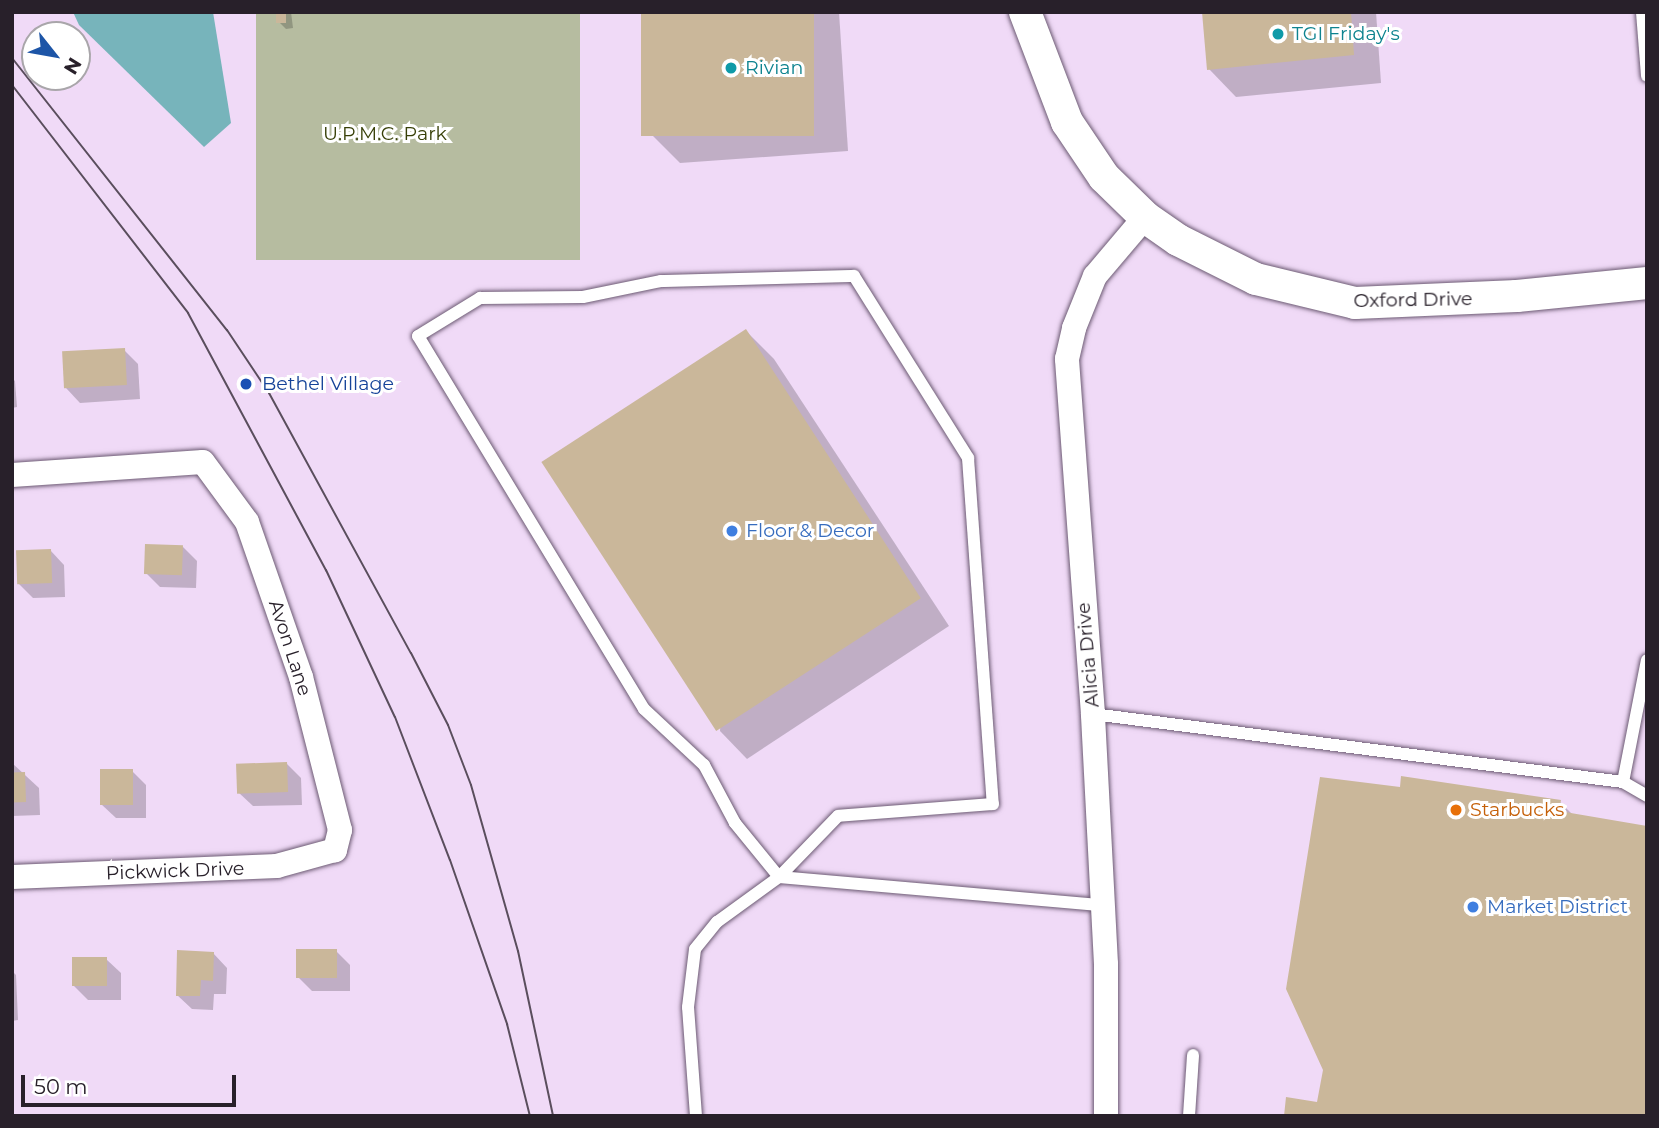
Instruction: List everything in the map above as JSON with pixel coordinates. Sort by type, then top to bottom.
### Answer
[{"type":"street","name":"Oxford Drive","points":[[1025,12],[1067,122],[1094,166],[1145,218],[1178,240],[1255,279],[1355,303],[1517,296],[1647,283]]},
{"type":"street","name":"Alicia Drive","points":[[1106,1116],[1102,905],[1093,713],[1068,359],[1073,327],[1095,276],[1145,218]]},
{"type":"street","name":"Avon Lane","points":[[12,475],[202,462],[247,522],[301,677],[340,830],[335,850]]},
{"type":"street","name":"Pickwick Drive","points":[[12,877],[277,866],[335,850]]},
{"type":"lane","points":[[1642,12],[1647,76]]},
{"type":"lane","points":[[696,1116],[688,1007],[695,949],[717,922],[779,877],[838,816],[993,804],[968,458],[854,276],[661,281],[583,297],[480,299],[418,336],[644,709],[704,765],[735,823],[779,877],[1102,905]]},
{"type":"lane","points":[[1623,782],[1647,660]]},
{"type":"lane","points":[[1093,713],[1623,782],[1647,796]]},
{"type":"lane","points":[[1189,1116],[1192,1055]]},
{"type":"green space","name":"U.P.M.C. Park","points":[[256,12],[580,12],[580,260],[256,260]]},
{"type":"shaded area","points":[[73,12],[213,12],[231,123],[204,147],[91,37],[91,21],[77,21]]},
{"type":"building","points":[[276,12],[286,12],[286,23],[276,23]]},
{"type":"building","name":"Rivian","points":[[641,12],[814,12],[814,136],[641,136]]},
{"type":"building","name":"TGI Friday's","points":[[1202,12],[1351,12],[1354,55],[1207,70]]},
{"type":"building","name":"Floor & Decor","points":[[746,329],[921,598],[716,731],[541,462]]},
{"type":"building","points":[[125,348],[127,385],[64,388],[62,351]]},
{"type":"building","points":[[145,544],[183,545],[182,575],[144,574]]},
{"type":"building","points":[[51,549],[52,583],[17,584],[16,550]]},
{"type":"building","points":[[287,762],[288,792],[237,794],[236,764]]},
{"type":"building","points":[[100,769],[133,769],[133,805],[100,805]]},
{"type":"building","points":[[12,772],[25,772],[26,802],[13,802]]},
{"type":"building","name":"Market District","points":[[1401,776],[1561,800],[1559,811],[1647,826],[1647,1116],[1284,1116],[1286,1097],[1317,1102],[1323,1070],[1286,989],[1320,777],[1400,787]]},
{"type":"building","points":[[296,949],[337,949],[337,978],[296,978]]},
{"type":"building","points":[[177,950],[214,952],[213,981],[201,980],[200,996],[176,996]]},
{"type":"building","points":[[72,957],[107,957],[107,986],[72,986]]},
{"type":"tram line","points":[[12,58],[227,330],[269,393],[448,725],[471,785],[518,951],[553,1116]]},
{"type":"tram line","points":[[12,85],[188,313],[326,570],[395,717],[450,860],[507,1024],[530,1116]]},
{"type":"place","name":"TGI Friday's","points":[[1278,34]]},
{"type":"place","name":"Rivian","points":[[731,68]]},
{"type":"place","name":"Bethel Village","points":[[246,384]]},
{"type":"place","name":"Floor & Decor","points":[[732,531]]},
{"type":"place","name":"Starbucks","points":[[1456,810]]},
{"type":"place","name":"Market District","points":[[1473,907]]}]
